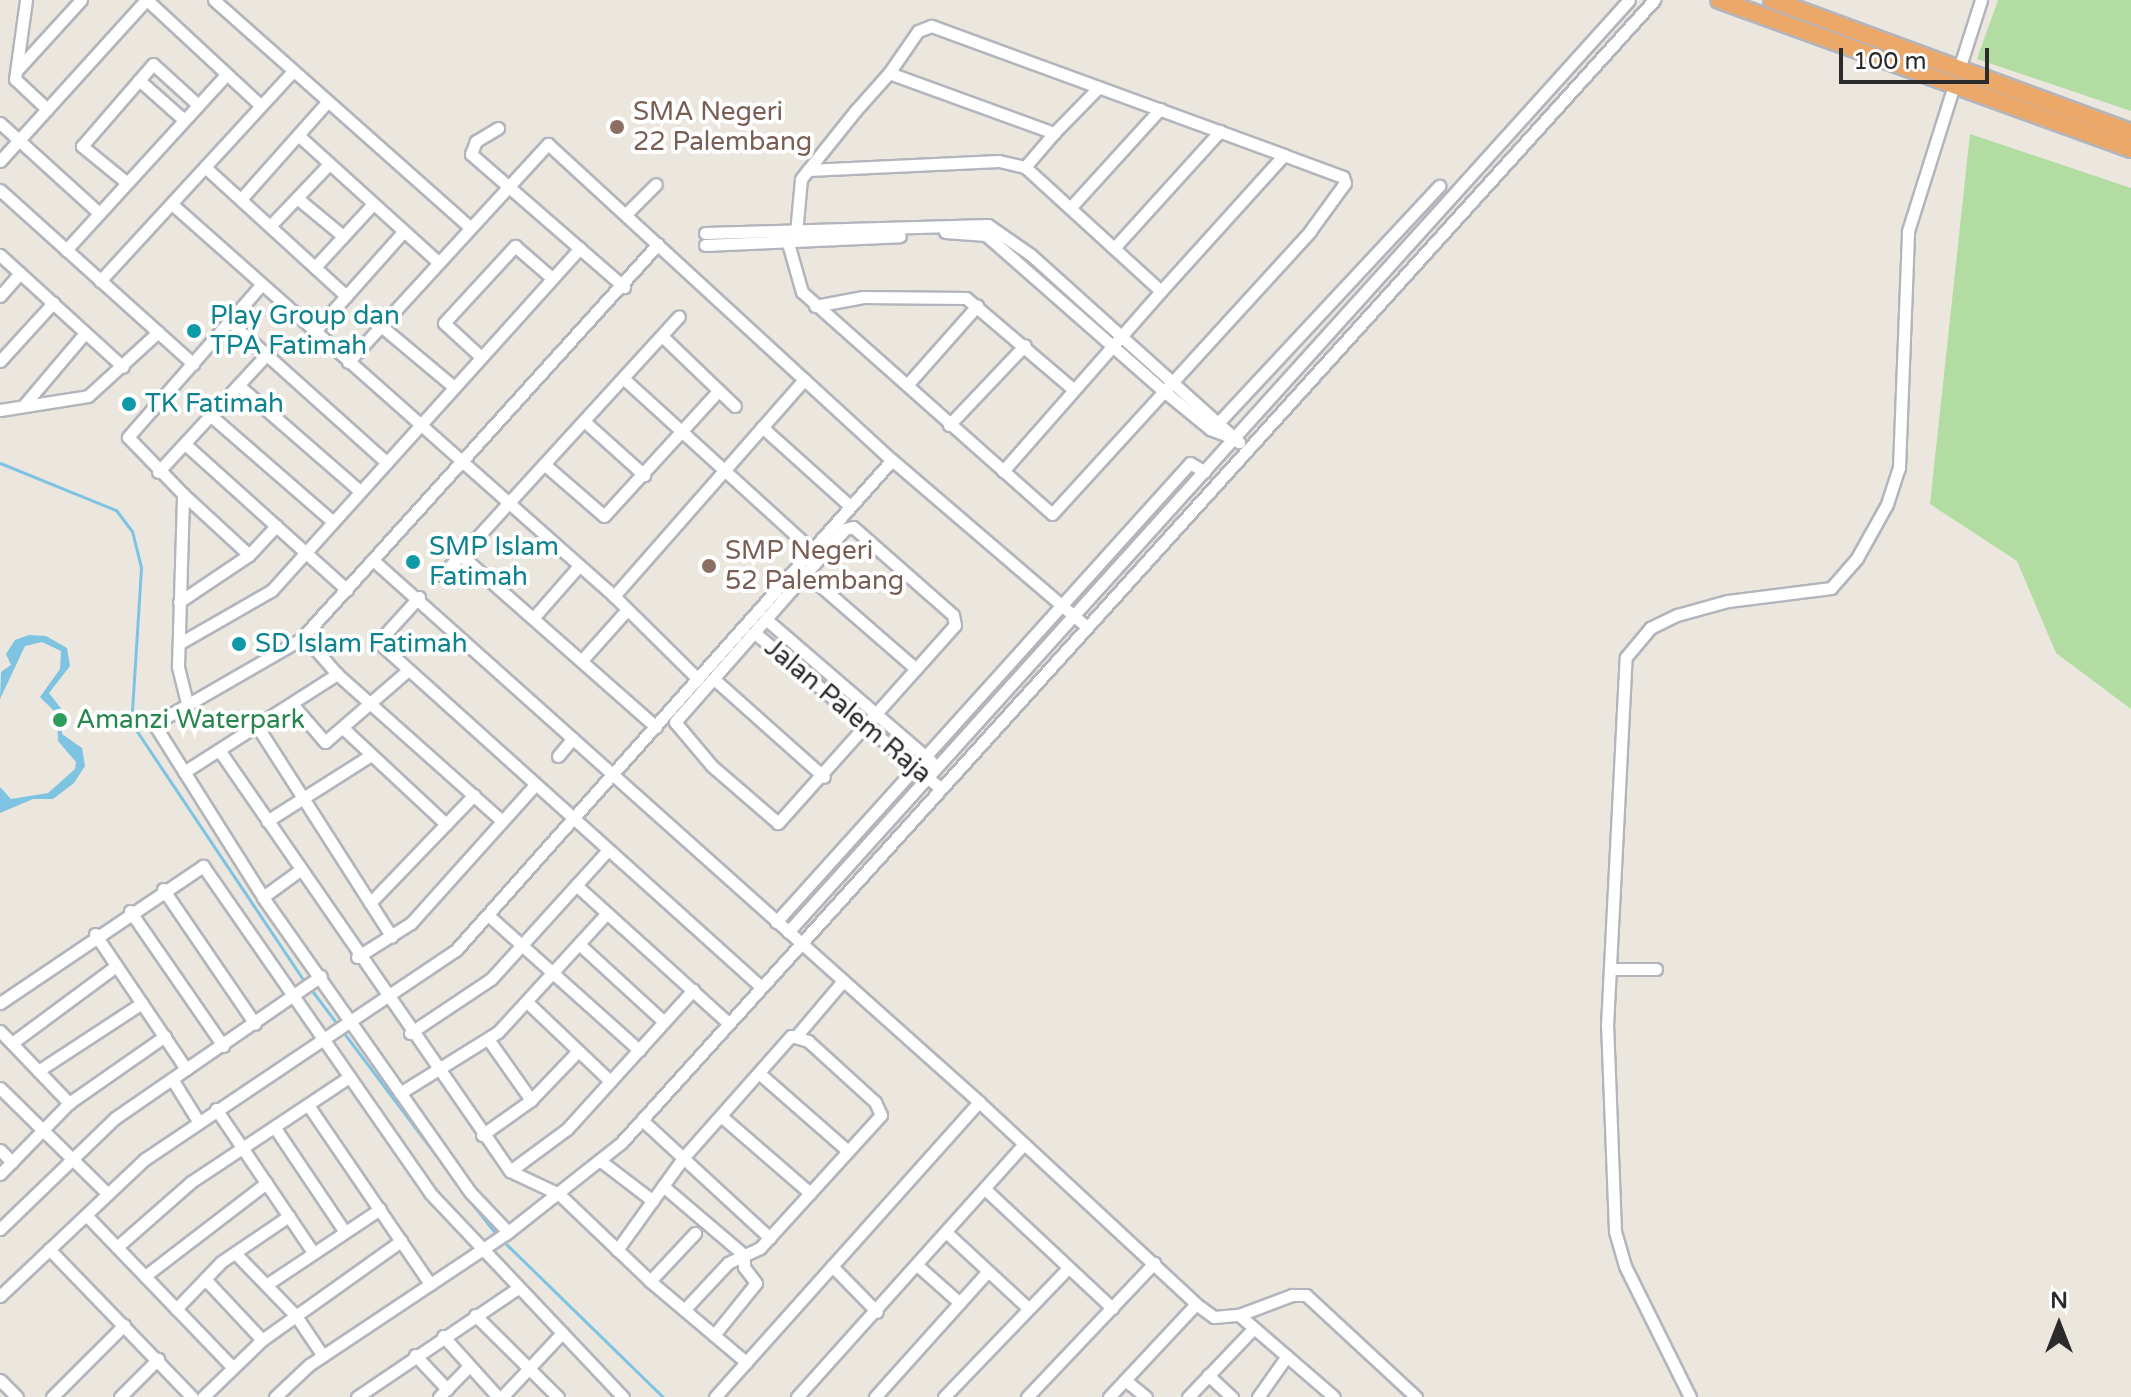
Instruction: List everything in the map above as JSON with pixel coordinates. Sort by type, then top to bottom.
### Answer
[{"type":"highway","points":[[1719,0],[1958,71]]},
{"type":"highway","points":[[1772,0],[2112,133],[2131,149]]},
{"type":"highway","points":[[2112,133],[2131,132]]},
{"type":"street","points":[[26,0],[15,79],[47,109]]},
{"type":"street","points":[[16,71],[81,0]]},
{"type":"street","points":[[0,161],[146,0],[260,105]]},
{"type":"street","points":[[214,0],[470,227]]},
{"type":"street","points":[[788,932],[1629,0]]},
{"type":"street","points":[[275,1397],[323,1356],[508,1233],[602,1162],[726,1021],[1654,0]]},
{"type":"street","points":[[1690,1397],[1617,1239],[1608,1088],[1626,657],[1634,640],[1677,615],[1728,601],[1831,588],[1857,558],[1887,504],[1899,468],[1908,231],[1981,0]]},
{"type":"street","points":[[931,26],[1343,177],[1345,183],[1310,231],[1052,514],[815,306],[796,280],[792,238],[799,188],[808,170],[889,73],[918,31],[931,26]]},
{"type":"street","points":[[126,182],[82,146],[153,64],[198,105]]},
{"type":"street","points":[[100,281],[292,72]]},
{"type":"street","points":[[889,73],[1054,133]]},
{"type":"street","points":[[66,250],[226,75]]},
{"type":"street","points":[[139,80],[184,120]]},
{"type":"street","points":[[1025,167],[1099,87]]},
{"type":"street","points":[[241,199],[327,102]]},
{"type":"street","points":[[1070,208],[1160,109]]},
{"type":"street","points":[[0,123],[99,213]]},
{"type":"street","points":[[498,128],[476,141],[470,152],[624,287]]},
{"type":"street","points":[[1114,248],[1220,131]]},
{"type":"street","points":[[298,135],[439,263]]},
{"type":"street","points":[[348,362],[548,144],[892,460],[1086,626]]},
{"type":"street","points":[[1003,471],[1284,155]]},
{"type":"street","points":[[808,170],[999,161],[1025,167],[1161,291]]},
{"type":"street","points":[[270,226],[329,164]]},
{"type":"street","points":[[206,168],[346,296]]},
{"type":"street","points":[[626,214],[656,184]]},
{"type":"street","points":[[1219,422],[1439,186]]},
{"type":"street","points":[[0,190],[193,364]]},
{"type":"street","points":[[297,198],[343,236]]},
{"type":"street","points":[[315,267],[373,204]]},
{"type":"street","points":[[173,205],[577,568],[614,596],[625,612],[698,679]]},
{"type":"street","points":[[792,238],[975,225],[1004,233],[1247,449]]},
{"type":"street","points":[[314,332],[403,232]]},
{"type":"street","points":[[705,239],[946,232],[986,235],[1210,429],[1235,439]]},
{"type":"street","points":[[1000,246],[1004,233]]},
{"type":"street","points":[[1392,234],[1408,247]]},
{"type":"street","points":[[508,1233],[470,1192],[346,1020],[154,727],[187,703],[245,676],[304,636],[460,462],[624,287],[658,244]]},
{"type":"street","points":[[481,357],[444,323],[515,246],[552,278]]},
{"type":"street","points":[[180,643],[272,590],[580,248]]},
{"type":"street","points":[[0,255],[123,367]]},
{"type":"street","points":[[0,296],[20,273]]},
{"type":"street","points":[[249,555],[158,472],[128,437],[262,284]]},
{"type":"street","points":[[815,306],[863,297],[966,298],[1025,345],[1073,389]]},
{"type":"street","points":[[0,361],[53,303]]},
{"type":"street","points":[[907,385],[977,306]]},
{"type":"street","points":[[441,575],[679,316]]},
{"type":"street","points":[[1319,316],[1343,343]]},
{"type":"street","points":[[229,321],[387,463]]},
{"type":"street","points":[[381,326],[454,387]]},
{"type":"street","points":[[0,410],[88,396],[158,332]]},
{"type":"street","points":[[24,405],[85,333]]},
{"type":"street","points":[[662,336],[735,406]]},
{"type":"street","points":[[949,425],[1025,345]]},
{"type":"street","points":[[158,472],[267,354]]},
{"type":"street","points":[[623,378],[811,549]]},
{"type":"street","points":[[614,596],[804,380]]},
{"type":"street","points":[[238,385],[360,491]]},
{"type":"street","points":[[544,464],[604,516],[718,391]]},
{"type":"street","points":[[210,415],[333,522]]},
{"type":"street","points":[[584,421],[644,475]]},
{"type":"street","points":[[762,427],[850,506]]},
{"type":"street","points":[[185,444],[347,590]]},
{"type":"street","points":[[0,1296],[108,1194],[198,1121],[346,1020],[456,950],[570,818],[656,727],[892,460]]},
{"type":"street","points":[[776,922],[916,770],[1060,603],[1190,463],[1205,472]]},
{"type":"street","points":[[183,494],[178,666],[187,703]]},
{"type":"street","points":[[179,602],[249,555],[276,526]]},
{"type":"street","points":[[853,527],[955,622],[824,777],[778,823],[712,766],[675,724],[808,575],[845,529],[853,527]]},
{"type":"street","points":[[461,555],[535,616],[656,727]]},
{"type":"street","points":[[374,561],[419,597],[979,1102],[1196,1304],[1214,1317],[1239,1315],[1292,1295],[1306,1295],[1410,1395]]},
{"type":"street","points":[[535,616],[577,568]]},
{"type":"street","points":[[808,575],[916,669]]},
{"type":"street","points":[[419,597],[377,640],[534,786],[759,985]]},
{"type":"street","points":[[583,659],[625,612]]},
{"type":"street","name":"Jalan Palem Raja","points":[[768,621],[875,717],[950,776]]},
{"type":"street","name":"Jalan Palem Raja","points":[[756,634],[864,729],[940,788]]},
{"type":"street","points":[[304,636],[337,674],[502,821]]},
{"type":"street","points":[[293,705],[322,742],[374,705],[407,671]]},
{"type":"street","points":[[184,772],[337,674]]},
{"type":"street","points":[[714,679],[824,777]]},
{"type":"street","points":[[257,726],[392,937]]},
{"type":"street","points":[[343,728],[446,824]]},
{"type":"street","points":[[558,756],[573,738]]},
{"type":"street","points":[[219,750],[357,957],[510,1171],[559,1194],[650,1281],[746,1362]]},
{"type":"street","points":[[267,821],[371,755]]},
{"type":"street","points":[[357,957],[411,923],[534,786]]},
{"type":"street","points":[[370,903],[474,795]]},
{"type":"street","points":[[410,1033],[469,997],[522,947],[607,851]]},
{"type":"street","points":[[0,1003],[95,934],[203,866],[326,1034],[349,1077],[430,1193],[623,1397]]},
{"type":"street","points":[[263,897],[300,870]]},
{"type":"street","points":[[576,885],[726,1021]]},
{"type":"street","points":[[163,889],[255,1024]]},
{"type":"street","points":[[130,911],[223,1046]]},
{"type":"street","points":[[400,1093],[488,1039],[527,1002],[607,913]]},
{"type":"street","points":[[488,915],[639,1050]]},
{"type":"street","points":[[95,934],[186,1069]]},
{"type":"street","points":[[579,944],[664,1022]]},
{"type":"street","points":[[12,1043],[116,966]]},
{"type":"street","points":[[1611,969],[1656,969]]},
{"type":"street","points":[[0,1229],[115,1118],[318,979]]},
{"type":"street","points":[[617,1250],[683,1158],[843,981]]},
{"type":"street","points":[[510,1171],[567,1129],[693,990]]},
{"type":"street","points":[[527,1002],[610,1081]]},
{"type":"street","points":[[38,1071],[142,1003]]},
{"type":"street","points":[[0,1031],[69,1103]]},
{"type":"street","points":[[684,1310],[728,1263],[770,1238],[881,1111],[798,1034]]},
{"type":"street","points":[[0,1174],[69,1103],[165,1036]]},
{"type":"street","points":[[488,1039],[531,1100]]},
{"type":"street","points":[[482,1135],[531,1100],[577,1052]]},
{"type":"street","points":[[760,1074],[848,1151]]},
{"type":"street","points":[[117,1247],[191,1182],[349,1077]]},
{"type":"street","points":[[172,1079],[198,1121]]},
{"type":"street","points":[[0,1088],[108,1194]]},
{"type":"street","points":[[715,1397],[979,1102]]},
{"type":"street","points":[[308,1105],[430,1284]]},
{"type":"street","points":[[216,1109],[313,1252]]},
{"type":"street","points":[[721,1116],[810,1193]]},
{"type":"street","points":[[642,1120],[770,1238]]},
{"type":"street","points":[[275,1128],[345,1232]]},
{"type":"street","points":[[797,1397],[877,1312],[1024,1144]]},
{"type":"street","points":[[0,1150],[12,1162]]},
{"type":"street","points":[[602,1162],[653,1201]]},
{"type":"street","points":[[145,1276],[266,1183]]},
{"type":"street","points":[[663,1186],[744,1255],[756,1289],[714,1335]]},
{"type":"street","points":[[986,1190],[1112,1308]]},
{"type":"street","points":[[266,1285],[380,1209]]},
{"type":"street","points":[[86,1215],[233,1368]]},
{"type":"street","points":[[176,1309],[235,1253],[289,1216]]},
{"type":"street","points":[[650,1281],[695,1233]]},
{"type":"street","points":[[947,1233],[1028,1308]]},
{"type":"street","points":[[203,1397],[262,1340],[401,1241]]},
{"type":"street","points":[[49,1249],[192,1397]]},
{"type":"street","points":[[235,1253],[296,1316],[323,1356]]},
{"type":"street","points":[[1027,1397],[1154,1263]]},
{"type":"street","points":[[917,1265],[960,1303]]},
{"type":"street","points":[[832,1266],[877,1312]]},
{"type":"street","points":[[944,1397],[1068,1268]]},
{"type":"street","points":[[875,1397],[987,1272]]},
{"type":"street","points":[[205,1279],[262,1340]]},
{"type":"street","points":[[357,1397],[518,1288]]},
{"type":"street","points":[[1109,1397],[1196,1304]]},
{"type":"street","points":[[475,1315],[558,1397]]},
{"type":"street","points":[[1239,1315],[1331,1396]]},
{"type":"street","points":[[52,1397],[124,1325]]},
{"type":"street","points":[[1188,1397],[1254,1328]]},
{"type":"street","points":[[443,1336],[500,1397],[562,1333]]},
{"type":"street","points":[[415,1355],[443,1393],[469,1366]]},
{"type":"street","points":[[1258,1397],[1287,1356]]},
{"type":"street","points":[[121,1397],[158,1359]]},
{"type":"street","points":[[1208,1375],[1232,1397]]},
{"type":"street","points":[[0,1380],[17,1397]]},
{"type":"street","points":[[1125,1380],[1146,1397]]},
{"type":"street","points":[[724,1386],[735,1397]]},
{"type":"green space","points":[[1998,0],[2131,0],[2131,111],[1977,59]]},
{"type":"green space","points":[[1970,134],[2131,188],[2131,709],[2056,653],[2017,561],[1930,504]]},
{"type":"water","name":"Amanzi Waterpark","points":[[29,635],[46,636],[67,648],[70,666],[49,693],[63,711],[62,734],[82,748],[85,766],[74,783],[53,799],[33,799],[0,813],[0,787],[11,799],[48,793],[75,769],[76,762],[58,741],[57,714],[40,697],[60,669],[61,651],[42,642],[25,646],[0,699],[1,672],[11,665],[6,654],[15,640]]},
{"type":"waterway","points":[[0,463],[116,510],[132,531],[141,568],[132,710],[136,730],[305,982]]},
{"type":"waterway","points":[[310,988],[462,1190]]},
{"type":"waterway","points":[[466,1196],[496,1234]]},
{"type":"waterway","points":[[501,1239],[663,1397]]},
{"type":"place","name":"SMA Negeri 22 Palembang","points":[[617,127]]},
{"type":"place","name":"Play Group dan TPA Fatimah","points":[[194,331]]},
{"type":"place","name":"TK Fatimah","points":[[129,404]]},
{"type":"place","name":"SMP Islam Fatimah","points":[[413,562]]},
{"type":"place","name":"SMP Negeri 52 Palembang","points":[[709,566]]},
{"type":"place","name":"SD Islam Fatimah","points":[[239,644]]},
{"type":"place","name":"Amanzi Waterpark","points":[[60,720]]}]
